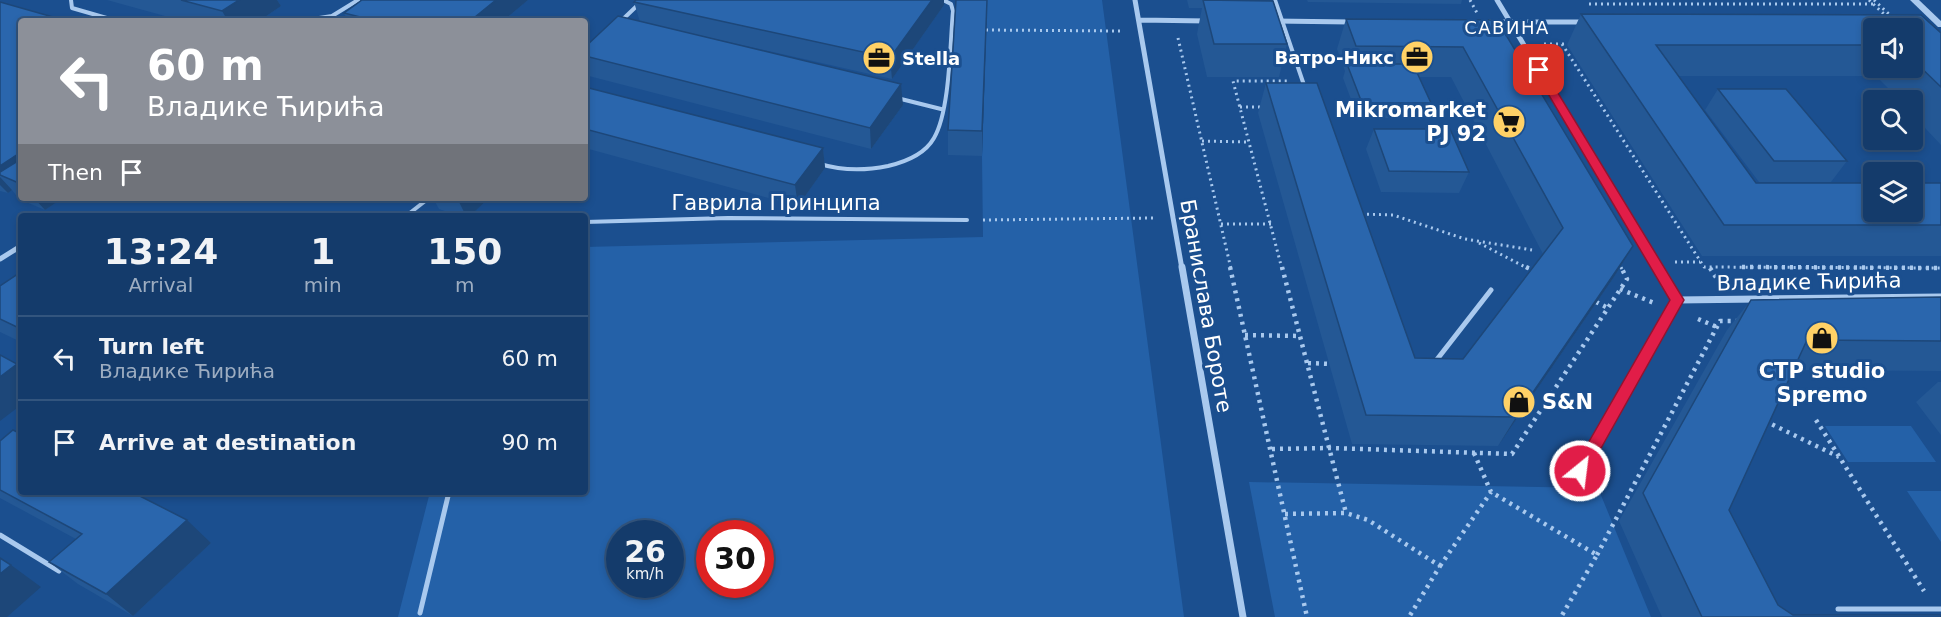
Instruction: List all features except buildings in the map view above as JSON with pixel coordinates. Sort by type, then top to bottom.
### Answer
[{"type":"street","name":"Бранислава Бороте","points":[[1135,0],[1243,617]]},
{"type":"street","points":[[1914,0],[1941,25]]},
{"type":"street","points":[[1498,1],[1677,300],[1580,471]]},
{"type":"street","points":[[1139,20],[1210,21]]},
{"type":"street","points":[[1270,21],[1355,22]]},
{"type":"street","points":[[1483,22],[1595,22]]},
{"type":"street","points":[[0,259],[18,248]]},
{"type":"street","name":"Владике Ћирића","points":[[1677,300],[1941,297]]},
{"type":"lane","points":[[71,0],[72,8],[107,18]]},
{"type":"lane","points":[[319,18],[332,16],[358,0]]},
{"type":"lane","points":[[613,28],[643,0]]},
{"type":"lane","points":[[819,164],[842,170],[893,166],[919,154],[934,137],[941,109],[953,11],[951,4],[943,0]]},
{"type":"lane","points":[[1275,0],[1308,98]]},
{"type":"lane","points":[[896,98],[941,109]]},
{"type":"lane","points":[[410,213],[425,201]]},
{"type":"lane","name":"Гаврила Принципа","points":[[588,222],[728,218],[967,220]]},
{"type":"lane","points":[[1428,371],[1491,291]]},
{"type":"lane","points":[[420,613],[448,495]]},
{"type":"lane","points":[[0,535],[59,571]]},
{"type":"lane","points":[[1838,609],[1939,609]]},
{"type":"path","points":[[1824,0],[1828,4]]},
{"type":"path","points":[[1869,0],[1893,18]]},
{"type":"path","points":[[1472,2],[1498,1]]},
{"type":"path","points":[[1587,4],[1874,2]]},
{"type":"path","points":[[1874,2],[1887,18]]},
{"type":"path","points":[[1174,20],[1307,617]]},
{"type":"path","points":[[986,30],[1141,32]]},
{"type":"path","points":[[1523,44],[1564,44],[1704,267],[1941,268]]},
{"type":"path","points":[[1302,82],[1233,81],[1346,513]]},
{"type":"path","points":[[1240,107],[1275,107]]},
{"type":"path","points":[[1202,141],[1249,142]]},
{"type":"path","points":[[1359,214],[1393,215],[1475,241],[1532,250]]},
{"type":"path","points":[[967,220],[1173,218]]},
{"type":"path","points":[[1221,224],[1271,224]]},
{"type":"path","points":[[1475,241],[1536,272]]},
{"type":"path","points":[[1596,302],[1608,308]]},
{"type":"path","points":[[1561,617],[1597,555],[1720,321],[1743,321]]},
{"type":"path","points":[[1245,335],[1300,336]]},
{"type":"path","points":[[1308,363],[1330,364]]},
{"type":"path","points":[[1687,383],[1694,387]]},
{"type":"path","points":[[1757,418],[1840,457]]},
{"type":"path","points":[[1816,420],[1939,609]]},
{"type":"path","points":[[1474,453],[1491,492],[1597,555]]},
{"type":"path","points":[[1409,617],[1440,566],[1491,492]]},
{"type":"path","points":[[1285,514],[1346,513],[1368,520],[1440,566]]},
{"type":"shaded area","points":[[987,0],[1102,0],[1184,617],[398,617],[429,495],[588,495],[588,247],[983,237],[982,156]]},
{"type":"shaded area","points":[[1825,426],[1911,426],[1936,462],[1848,462]]},
{"type":"shaded area","points":[[1249,482],[1598,488],[1651,617],[1275,617]]},
{"type":"shaded area","points":[[1907,491],[1941,491],[1941,542]]},
{"type":"place","name":"Ватро-Никс","points":[[1417,57]]},
{"type":"place","name":"Stella","points":[[879,58]]},
{"type":"place","name":"Mikromarket PJ 92","points":[[1509,122]]},
{"type":"place","name":"CTP studio Spremo","points":[[1822,338]]},
{"type":"place","name":"S&N","points":[[1519,402]]},
{"type":"district","name":"САВИНА","points":[[1507,27]]},
{"type":"route","points":[[1539,70],[1677,300],[1580,471]]}]
